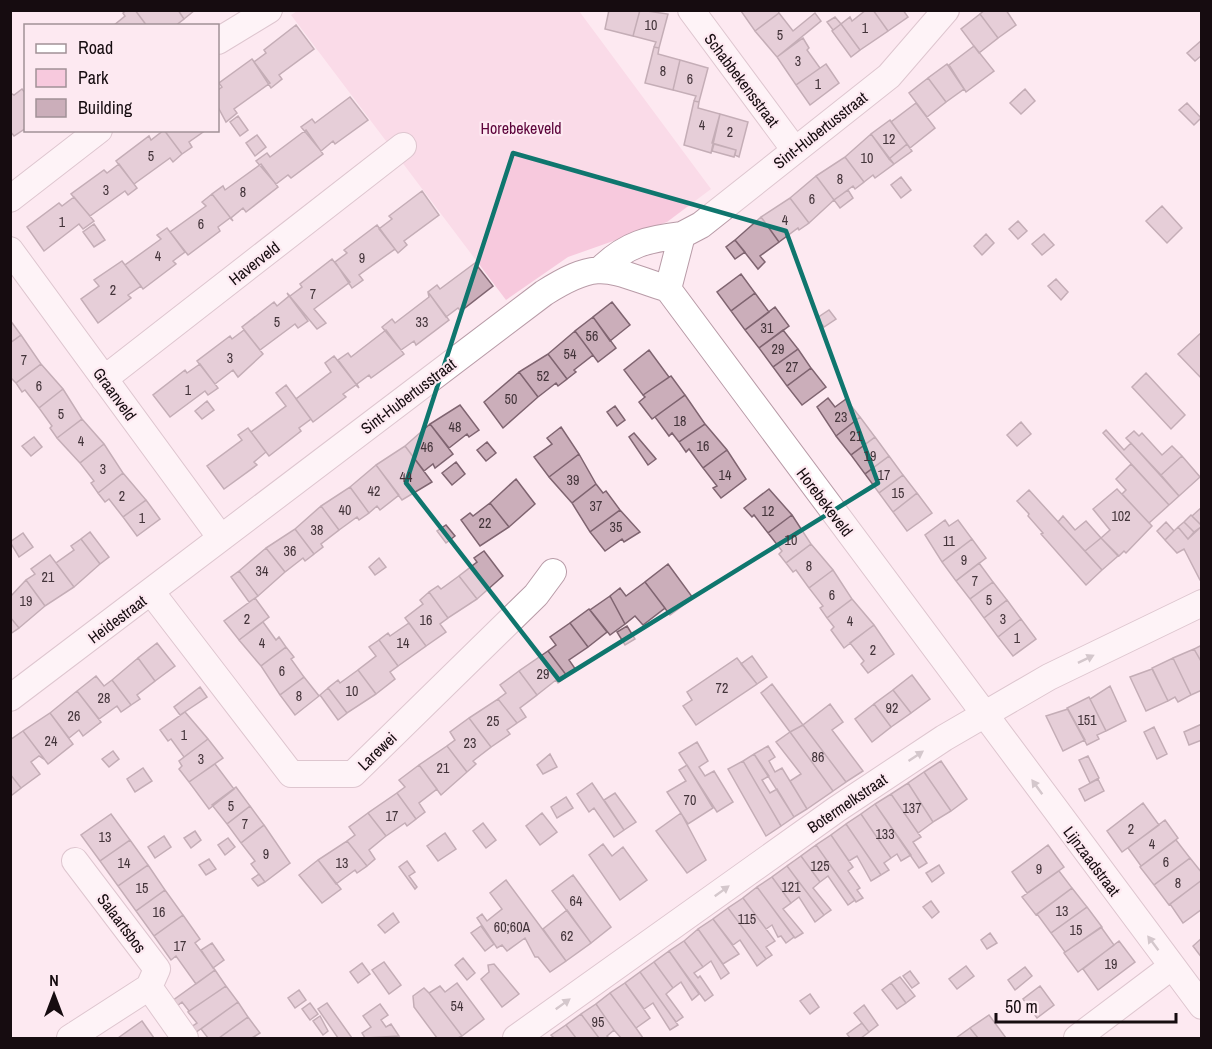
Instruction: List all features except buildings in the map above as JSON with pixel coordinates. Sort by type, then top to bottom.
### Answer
[{"type":"street","points":[[219,40],[269,10]]},
{"type":"street","name":"Schabbekensstraat","points":[[691,10],[794,149]]},
{"type":"street","name":"Sint-Hubertusstraat","points":[[221,538],[544,293],[574,274],[602,268],[620,251],[656,238],[682,235],[700,225],[889,76],[946,10]]},
{"type":"street","points":[[10,199],[96,132]]},
{"type":"street","name":"Haverveld","points":[[104,379],[403,147]]},
{"type":"street","points":[[602,268],[668,289],[682,235]]},
{"type":"street","name":"Graanveld","points":[[10,250],[221,538]]},
{"type":"street","name":"Horebekeveld","points":[[668,289],[984,715]]},
{"type":"street","name":"Heidestraat","points":[[10,698],[152,593],[221,538]]},
{"type":"street","name":"Larewei","points":[[152,593],[291,774],[353,774],[536,595],[553,572]]},
{"type":"street","name":"Botermelkstraat","points":[[516,1038],[837,809],[944,738],[1049,677],[1202,603]]},
{"type":"street","name":"Lijnzaadstraat","points":[[984,715],[1202,1006]]},
{"type":"street","name":"Salaartsbos","points":[[75,861],[156,969],[149,987]]},
{"type":"street","points":[[1077,1038],[1171,967]]},
{"type":"street","points":[[70,1038],[149,987],[185,1038]]},
{"type":"highlighted area","points":[[513,153],[786,231],[878,483],[559,680],[406,483]]},
{"type":"green space","name":"Horebekeveld","points":[[299,10],[579,11],[711,189],[667,222],[568,257],[506,300],[291,15]]}]
